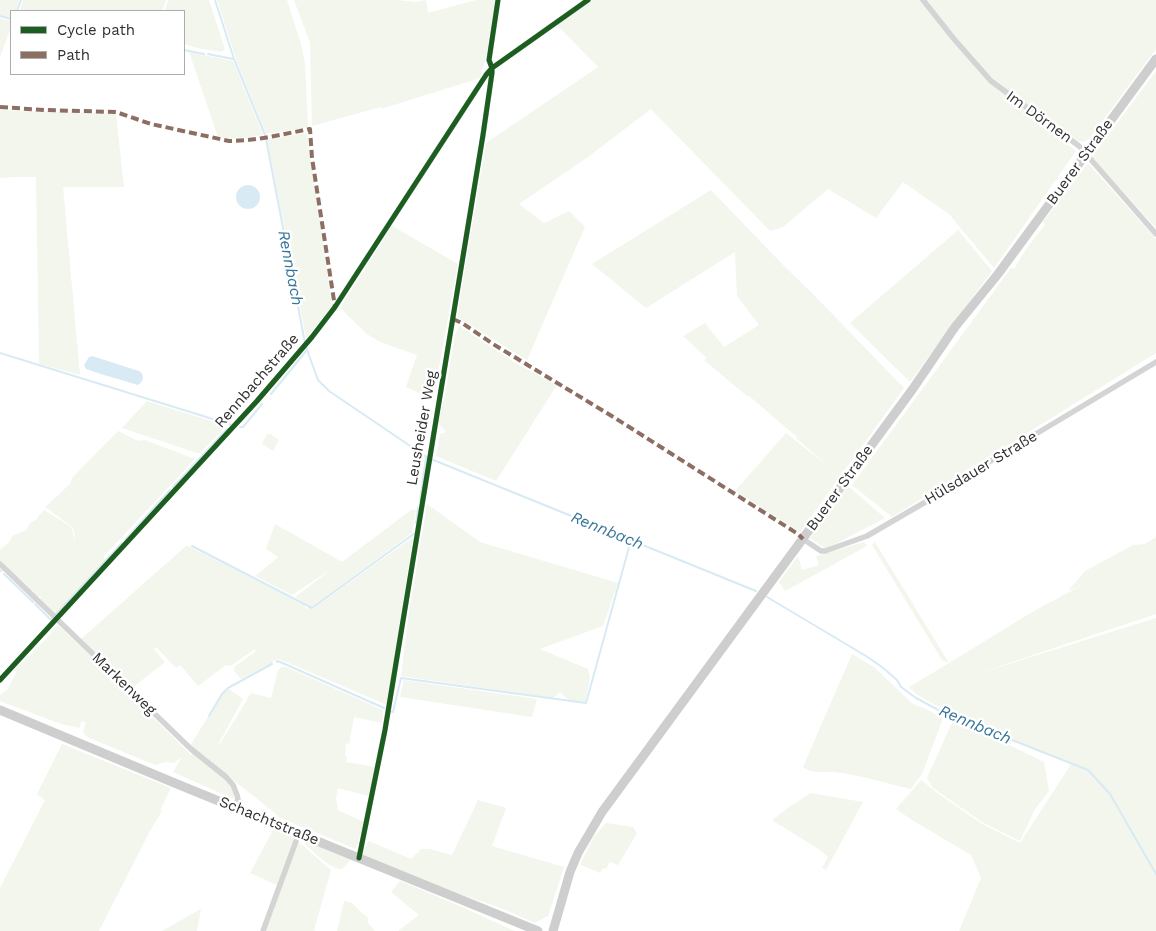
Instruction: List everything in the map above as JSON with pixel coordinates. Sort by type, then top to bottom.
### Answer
[{"type":"main road","name":"Buerer Straße","points":[[552,931],[570,872],[578,853],[602,812],[912,390],[955,327],[1031,229],[1156,59]]},
{"type":"main road","name":"Schachtstraße","points":[[0,710],[538,931]]},
{"type":"street","name":"Leusheider Weg","points":[[359,858],[404,624],[485,126],[492,68],[489,60],[498,0]]},
{"type":"street","name":"Rennbachstraße","points":[[0,680],[257,402],[312,337],[335,307],[492,68],[588,0]]},
{"type":"street","name":"Im Dörnen","points":[[923,0],[991,81],[1079,146],[1156,234]]},
{"type":"street","name":"Hülsdauer Straße","points":[[803,538],[821,551],[825,551],[867,536],[1156,362]]},
{"type":"street","name":"Markenweg","points":[[0,564],[192,749],[230,781],[238,795],[236,807]]},
{"type":"street","points":[[263,931],[299,833]]},
{"type":"shaded area","points":[[0,0],[19,0],[16,10],[10,10],[10,18],[0,15]]},
{"type":"shaded area","points":[[23,0],[166,0],[162,10],[20,10]]},
{"type":"shaded area","points":[[168,0],[209,0],[225,49],[222,52],[185,45],[185,10],[165,10]]},
{"type":"shaded area","points":[[217,0],[287,0],[301,44],[305,64],[308,127],[266,134],[237,62]]},
{"type":"shaded area","points":[[294,0],[398,0],[415,2],[426,0],[428,13],[476,0],[495,0],[486,57],[480,78],[381,109],[381,107],[312,126],[310,43]]},
{"type":"shaded area","points":[[588,0],[1156,0],[1156,49],[1089,139],[1083,142],[1076,140],[998,87],[1076,151],[994,268],[949,214],[903,182],[876,218],[828,189],[783,227],[770,231],[651,109],[588,157],[519,204],[544,223],[569,211],[585,227],[527,360],[457,317],[486,143],[598,67],[555,23]]},
{"type":"shaded area","points":[[0,18],[10,21],[10,30],[0,57]]},
{"type":"shaded area","points":[[189,52],[233,61],[263,135],[237,139],[218,137]]},
{"type":"shaded area","points":[[1156,71],[1156,228],[1092,157]]},
{"type":"shaded area","points":[[0,110],[116,114],[124,187],[63,187],[80,375],[39,364],[36,177],[0,178]]},
{"type":"shaded area","points":[[307,133],[332,306],[306,338],[267,139]]},
{"type":"shaded area","points":[[1088,163],[1156,239],[1156,353],[892,517],[852,485],[1011,268],[1015,268],[1029,245],[1045,225],[1043,222]]},
{"type":"shaded area","points":[[248,185],[253,186],[259,192],[259,202],[253,208],[248,209],[243,208],[237,202],[236,197],[237,192],[243,186]]},
{"type":"shaded area","points":[[711,190],[904,388],[800,532],[735,491],[786,433],[828,466],[748,395],[704,360],[707,358],[683,336],[705,323],[724,347],[759,325],[737,296],[735,252],[646,308],[592,264]]},
{"type":"shaded area","points":[[392,226],[458,264],[433,399],[406,387],[417,355],[380,342],[367,334],[340,308]]},
{"type":"shaded area","points":[[958,230],[992,271],[910,382],[850,323]]},
{"type":"shaded area","points":[[459,326],[517,364],[557,385],[496,481],[436,456],[440,434],[446,432],[438,423],[445,395],[455,335]]},
{"type":"shaded area","points":[[92,356],[139,371],[143,376],[143,380],[138,385],[86,369],[84,365],[89,357]]},
{"type":"shaded area","points":[[147,401],[227,426],[200,453],[122,428]]},
{"type":"shaded area","points":[[118,431],[138,441],[145,440],[195,459],[103,557],[107,562],[58,616],[39,601],[41,597],[35,596],[0,562],[0,550],[10,541],[12,536],[26,530],[30,523],[36,520],[44,510],[70,526],[75,543],[74,530],[71,526],[45,507],[70,484],[72,478]]},
{"type":"shaded area","points":[[267,434],[279,440],[273,451],[262,444]]},
{"type":"shaded area","points":[[848,486],[885,518],[826,549],[810,538]]},
{"type":"shaded area","points":[[427,504],[480,542],[618,583],[603,626],[540,649],[588,669],[590,678],[585,703],[570,701],[560,692],[553,698],[401,676],[408,619]]},
{"type":"shaded area","points":[[411,510],[416,510],[412,533],[312,607],[295,597],[334,567],[292,595],[255,576],[278,557],[266,549],[275,524],[342,562]]},
{"type":"shaded area","points":[[413,537],[387,705],[279,659],[273,660],[273,663],[241,679],[234,671],[234,667],[255,652],[255,649],[231,666],[226,665],[198,686],[180,665],[176,668],[156,647],[154,649],[165,662],[132,688],[81,639],[186,546],[305,606],[306,609],[309,607],[311,609]]},
{"type":"shaded area","points":[[1156,537],[1156,614],[970,676],[1156,618],[1156,931],[959,931],[981,878],[971,855],[896,809],[921,780],[982,824],[1020,843],[1071,764],[947,712],[916,694],[909,687],[1034,611],[1084,584],[1068,591],[1085,571],[1133,545],[1145,544]]},
{"type":"shaded area","points":[[864,542],[867,546],[785,591],[779,582],[798,556],[802,570],[819,565],[816,556]]},
{"type":"shaded area","points":[[875,542],[949,663],[942,660],[872,545]]},
{"type":"shaded area","points":[[58,625],[118,682],[118,685],[123,686],[191,755],[193,753],[212,767],[230,786],[234,799],[173,772],[182,757],[174,763],[165,762],[155,765],[87,737],[83,732],[86,722],[81,721],[80,728],[61,724],[0,701],[0,695],[7,690],[16,673],[15,670]]},
{"type":"shaded area","points":[[852,654],[874,667],[913,704],[943,718],[922,774],[911,789],[853,775],[814,771],[803,767]]},
{"type":"shaded area","points":[[286,667],[383,710],[382,723],[354,717],[349,744],[346,743],[346,762],[375,767],[369,796],[338,788],[336,798],[338,810],[364,822],[356,849],[278,817],[190,746],[222,694],[229,689],[243,699],[220,744],[251,693],[271,698],[278,670]]},
{"type":"shaded area","points":[[404,680],[537,699],[532,717],[400,697]]},
{"type":"shaded area","points":[[954,718],[1044,762],[1049,791],[1035,809],[1020,841],[982,822],[933,788],[927,778]]},
{"type":"shaded area","points":[[62,744],[171,788],[160,811],[162,811],[99,931],[0,931],[0,888],[45,800],[37,794]]},
{"type":"shaded area","points":[[811,793],[863,802],[826,870],[822,868],[828,857],[772,820]]},
{"type":"shaded area","points":[[478,800],[506,808],[492,846],[564,867],[548,916],[535,923],[360,855],[369,841],[411,859],[421,849],[430,849],[452,855]]},
{"type":"shaded area","points":[[606,823],[633,827],[637,833],[618,865],[610,862],[606,869],[603,868],[600,873],[581,865],[581,863],[593,838]]},
{"type":"shaded area","points":[[273,830],[294,838],[277,885],[250,873]]},
{"type":"shaded area","points":[[306,839],[351,858],[351,860],[342,869],[332,866],[322,860],[305,844],[303,841]]},
{"type":"shaded area","points":[[300,843],[331,870],[315,931],[266,931],[295,846]]},
{"type":"shaded area","points":[[400,881],[515,931],[398,931],[419,915],[391,892]]},
{"type":"shaded area","points":[[344,901],[352,903],[364,914],[369,919],[367,922],[375,931],[337,931]]},
{"type":"shaded area","points":[[201,909],[197,931],[162,931]]},
{"type":"waterway","points":[[17,10],[21,0]]},
{"type":"waterway","points":[[215,0],[234,59],[265,135]]},
{"type":"waterway","points":[[0,16],[10,19]]},
{"type":"waterway","points":[[185,50],[204,54]]},
{"type":"waterway","points":[[208,54],[233,59]]},
{"type":"waterway","name":"Rennbach","points":[[266,139],[305,343]]},
{"type":"waterway","name":"Rennbach","points":[[306,347],[318,380],[329,391],[428,458]]},
{"type":"waterway","points":[[271,394],[307,350]]},
{"type":"waterway","points":[[0,353],[232,425]]},
{"type":"waterway","points":[[240,427],[243,427],[262,404]]},
{"type":"waterway","points":[[173,487],[227,429]]},
{"type":"waterway","points":[[420,501],[426,457]]},
{"type":"waterway","name":"Rennbach","points":[[431,459],[756,591]]},
{"type":"waterway","points":[[125,540],[170,490]]},
{"type":"waterway","points":[[416,523],[418,508]]},
{"type":"waterway","points":[[192,546],[312,608],[415,533]]},
{"type":"waterway","points":[[389,711],[393,712],[401,678],[586,703],[631,540]]},
{"type":"waterway","points":[[55,615],[122,543]]},
{"type":"waterway","points":[[4,574],[33,602]]},
{"type":"waterway","name":"Rennbach","points":[[767,597],[866,656],[882,667],[897,680],[901,687],[916,698],[946,714],[1088,770],[1110,794],[1156,874]]},
{"type":"waterway","points":[[35,604],[52,619]]},
{"type":"waterway","points":[[277,662],[384,708]]},
{"type":"waterway","points":[[209,716],[222,694],[228,688],[272,664]]},
{"type":"marked path","points":[[0,107],[116,112],[151,124],[229,141],[259,139],[310,129],[312,158],[335,307]]},
{"type":"marked path","points":[[453,319],[615,418],[803,539]]},
{"type":"cycle path","points":[[359,858],[385,730],[483,135],[492,73],[489,60],[498,0]]},
{"type":"cycle path","points":[[0,680],[257,401],[312,337],[335,307],[492,68],[588,0]]}]
